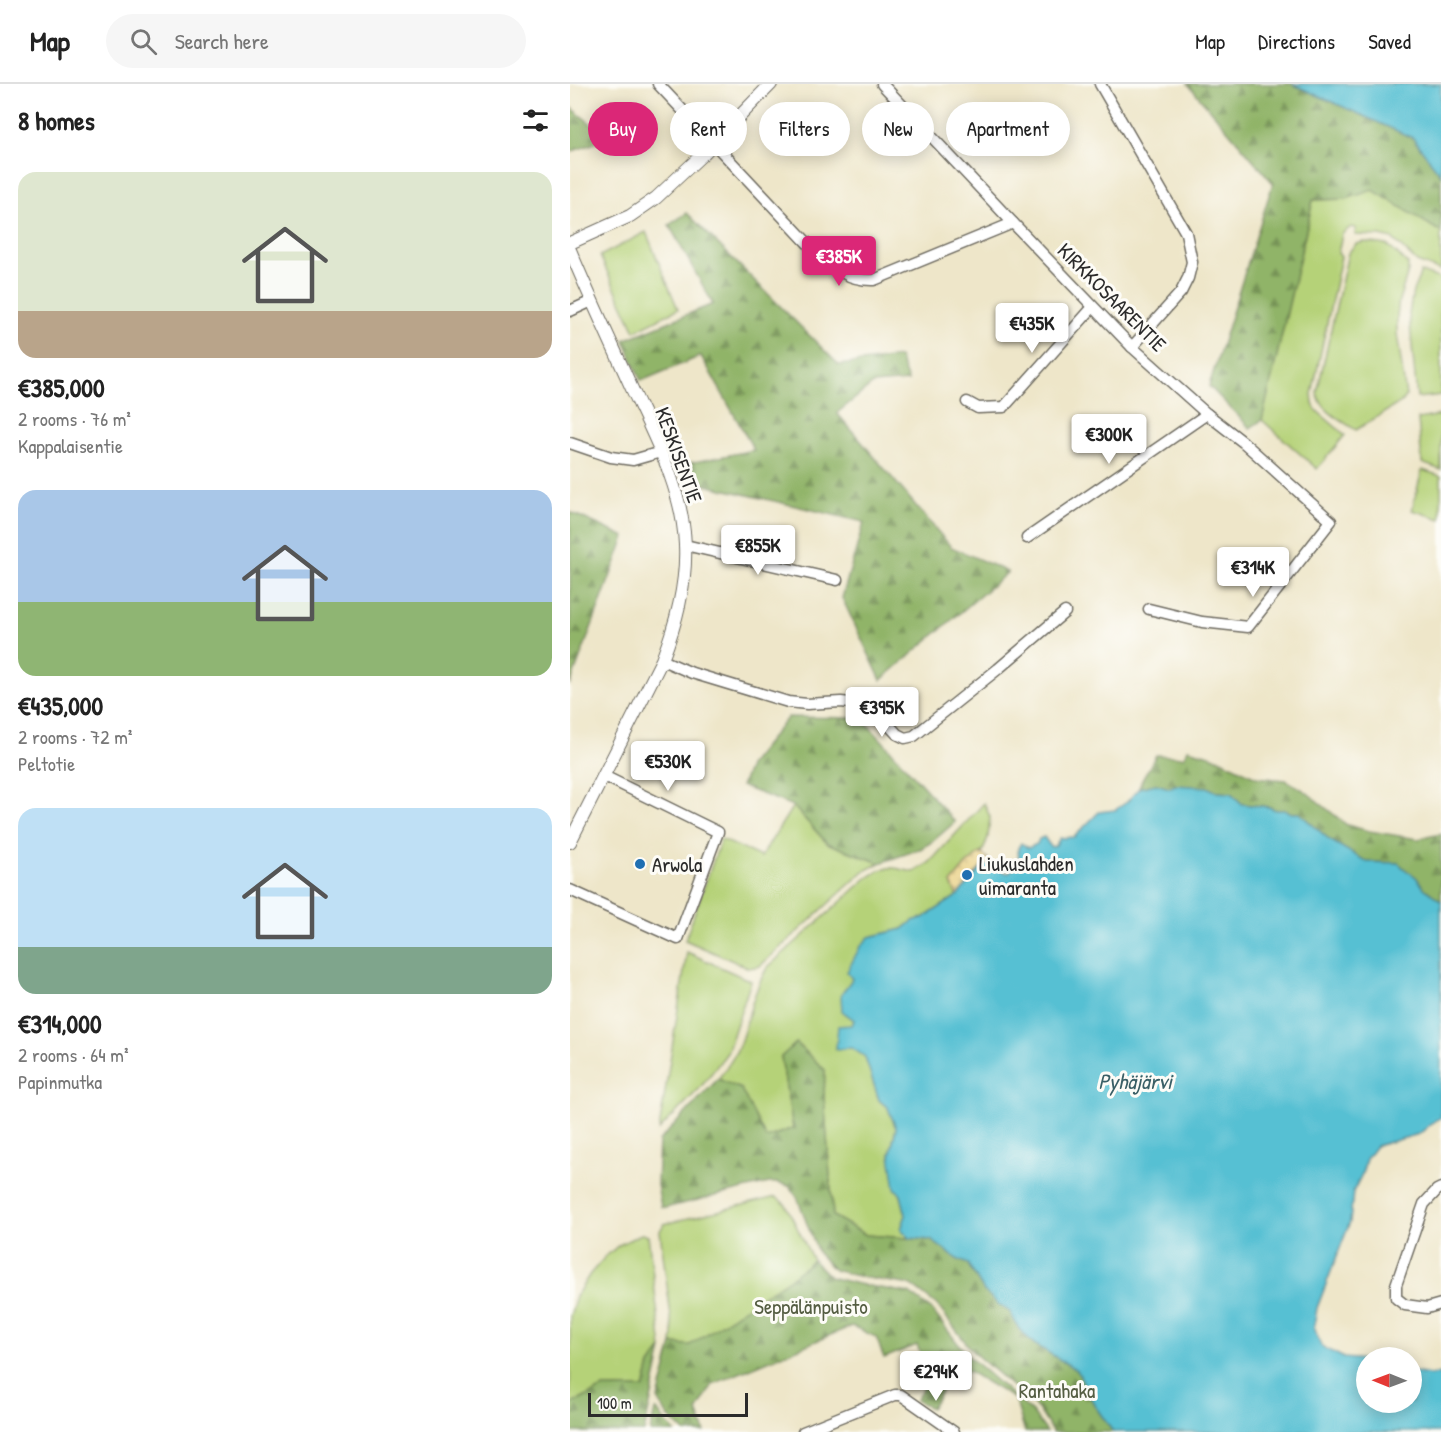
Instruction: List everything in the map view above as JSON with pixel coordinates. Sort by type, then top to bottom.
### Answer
[{"type":"street","points":[[658,84],[675,102]]},
{"type":"street","points":[[747,108],[771,84]]},
{"type":"street","name":"KIRKKOSAARENTIE","points":[[882,84],[1132,347],[1331,521],[1248,627],[1202,622],[1149,609]]},
{"type":"street","points":[[1100,84],[1186,233],[1192,262],[1181,292],[1132,347]]},
{"type":"street","points":[[570,243],[630,216],[656,198],[700,156]]},
{"type":"street","points":[[725,156],[814,250],[835,269],[854,278],[874,280],[1013,223]]},
{"type":"street","name":"KESKISENTIE","points":[[570,250],[661,452],[681,515],[685,545],[685,567],[678,612],[671,637],[662,660],[570,842]]},
{"type":"street","points":[[570,311],[592,301]]},
{"type":"street","points":[[967,402],[978,408],[1004,407],[1093,307]]},
{"type":"street","points":[[1027,538],[1208,414]]},
{"type":"street","points":[[570,443],[611,457],[633,460],[661,452]]},
{"type":"street","points":[[685,545],[837,580]]},
{"type":"street","points":[[662,660],[692,673],[788,702],[807,704],[841,702],[868,705],[897,734],[905,738],[914,736],[1065,612]]},
{"type":"street","points":[[570,890],[678,939],[718,832],[604,776]]},
{"type":"street","points":[[1441,1188],[1424,1204],[1396,1285],[1396,1298],[1405,1305],[1427,1308],[1441,1304]]},
{"type":"street","points":[[803,1432],[818,1429],[895,1395],[901,1395],[954,1432]]},
{"type":"green space","points":[[1188,84],[1292,84],[1413,138],[1441,175],[1441,232],[1373,190],[1346,199],[1313,200],[1262,420],[1250,428],[1209,386],[1273,183]]},
{"type":"green space","points":[[570,107],[588,121],[588,146],[570,152]]},
{"type":"green space","points":[[1373,189],[1441,232],[1441,271],[1417,262],[1393,239],[1355,235],[1356,228],[1351,227],[1342,234],[1338,253],[1341,257],[1312,394],[1316,410],[1345,435],[1317,469],[1262,420],[1313,200],[1346,199]]},
{"type":"green space","points":[[687,213],[839,365],[899,357],[908,381],[873,384],[837,413],[951,547],[1008,572],[881,680],[842,598],[864,522],[684,480],[679,465],[754,450],[701,356],[641,381],[624,340],[713,304],[669,225]]},
{"type":"green space","points":[[646,232],[678,309],[635,331],[600,256]]},
{"type":"green space","points":[[1364,242],[1387,245],[1408,264],[1397,316],[1397,333],[1406,396],[1403,401],[1356,430],[1328,410],[1319,400],[1317,393],[1348,253],[1356,244]]},
{"type":"green space","points":[[1421,272],[1441,279],[1441,395],[1417,398],[1409,314],[1413,291]]},
{"type":"green space","points":[[1441,415],[1441,470],[1422,463],[1418,419]]},
{"type":"green space","points":[[1422,470],[1441,476],[1441,519],[1412,510]]},
{"type":"green space","points":[[570,512],[625,537],[570,685]]},
{"type":"green space","points":[[788,717],[862,718],[955,822],[920,849],[880,863],[827,843],[793,806],[741,786],[750,764]]},
{"type":"green space","points":[[1188,749],[1213,756],[1256,777],[1286,780],[1305,791],[1347,825],[1418,839],[1441,834],[1441,901],[1398,863],[1367,862],[1331,841],[1299,813],[1242,804],[1231,793],[1216,792],[1207,787],[1169,788],[1156,784],[1139,788],[1156,755],[1184,757]]},
{"type":"green space","points":[[984,803],[990,817],[988,837],[983,851],[966,865],[951,883],[957,896],[903,929],[869,938],[852,979],[854,1020],[836,1048],[852,1048],[865,1056],[879,1100],[888,1108],[896,1128],[890,1155],[906,1215],[901,1229],[910,1238],[866,1235],[833,1216],[824,1097],[825,1070],[797,1043],[781,1057],[793,1128],[766,1138],[741,1089],[718,1079],[738,1048],[767,968],[866,879],[884,868],[914,872],[929,863]]},
{"type":"green space","points":[[793,806],[827,843],[880,863],[864,871],[760,966],[749,968],[685,940],[721,839],[761,857]]},
{"type":"green space","points":[[687,952],[751,981],[727,1053],[700,1088],[659,1130]]},
{"type":"green space","name":"Rantahaka","points":[[796,1043],[825,1070],[824,1097],[833,1216],[866,1235],[931,1240],[968,1264],[984,1291],[1010,1312],[1019,1329],[1034,1344],[1077,1370],[1095,1406],[1113,1432],[1053,1432],[1038,1409],[973,1352],[937,1305],[911,1285],[834,1270],[818,1253],[797,1197],[789,1186],[769,1183],[665,1208],[661,1207],[657,1185],[659,1141],[718,1079],[741,1089],[766,1138],[793,1128],[781,1057]]},
{"type":"green space","points":[[776,1197],[786,1205],[813,1260],[792,1277],[690,1345],[672,1344],[673,1333],[660,1231],[664,1224]]},
{"type":"green space","points":[[641,1234],[648,1235],[662,1349],[650,1365],[644,1388],[603,1388],[570,1405],[570,1316],[576,1296],[590,1274],[605,1257],[619,1245]]},
{"type":"green space","name":"Seppälänpuisto","points":[[813,1260],[830,1277],[909,1293],[931,1309],[967,1355],[1032,1412],[1047,1432],[1025,1432],[1015,1399],[968,1371],[947,1381],[931,1408],[916,1400],[929,1377],[917,1345],[884,1358],[876,1337],[852,1326],[713,1384],[697,1411],[705,1432],[684,1432],[667,1415],[658,1399],[672,1344],[690,1345],[792,1277]]},
{"type":"green space","points":[[662,1349],[644,1432],[570,1432],[570,1405],[603,1388],[644,1388],[650,1365]]},
{"type":"green space","points":[[655,1410],[657,1410],[675,1432],[650,1432]]},
{"type":"sand","name":"Liukuslahden uimaranta","points":[[980,853],[993,864],[983,866],[957,896],[951,883]]},
{"type":"water","points":[[1292,84],[1441,84],[1441,175],[1413,138]]},
{"type":"water","name":"Pyhäjärvi","points":[[1156,784],[1169,788],[1175,785],[1207,787],[1217,792],[1231,793],[1242,804],[1299,813],[1331,841],[1367,862],[1398,863],[1441,901],[1441,1118],[1419,1134],[1376,1146],[1366,1159],[1353,1192],[1350,1222],[1317,1308],[1314,1327],[1321,1346],[1344,1358],[1356,1359],[1356,1413],[1422,1413],[1422,1374],[1441,1374],[1441,1432],[1113,1432],[1095,1406],[1077,1370],[1034,1344],[1019,1329],[1010,1312],[984,1291],[968,1264],[931,1240],[910,1238],[901,1229],[906,1215],[901,1195],[895,1188],[890,1155],[896,1128],[888,1108],[879,1100],[865,1057],[852,1048],[836,1049],[838,1026],[852,1025],[854,1020],[842,1011],[841,995],[852,979],[847,972],[860,947],[869,937],[903,929],[957,896],[983,866],[993,864],[1009,873],[1019,862],[1018,848],[1021,843],[1028,848],[1037,844],[1039,839],[1044,837],[1051,847],[1055,846],[1060,838],[1074,837],[1099,812],[1115,810],[1127,802],[1139,788]]},
{"type":"place","name":"Arwola","points":[[640,864]]},
{"type":"place","name":"Liukuslahden uimaranta","points":[[967,875]]}]
